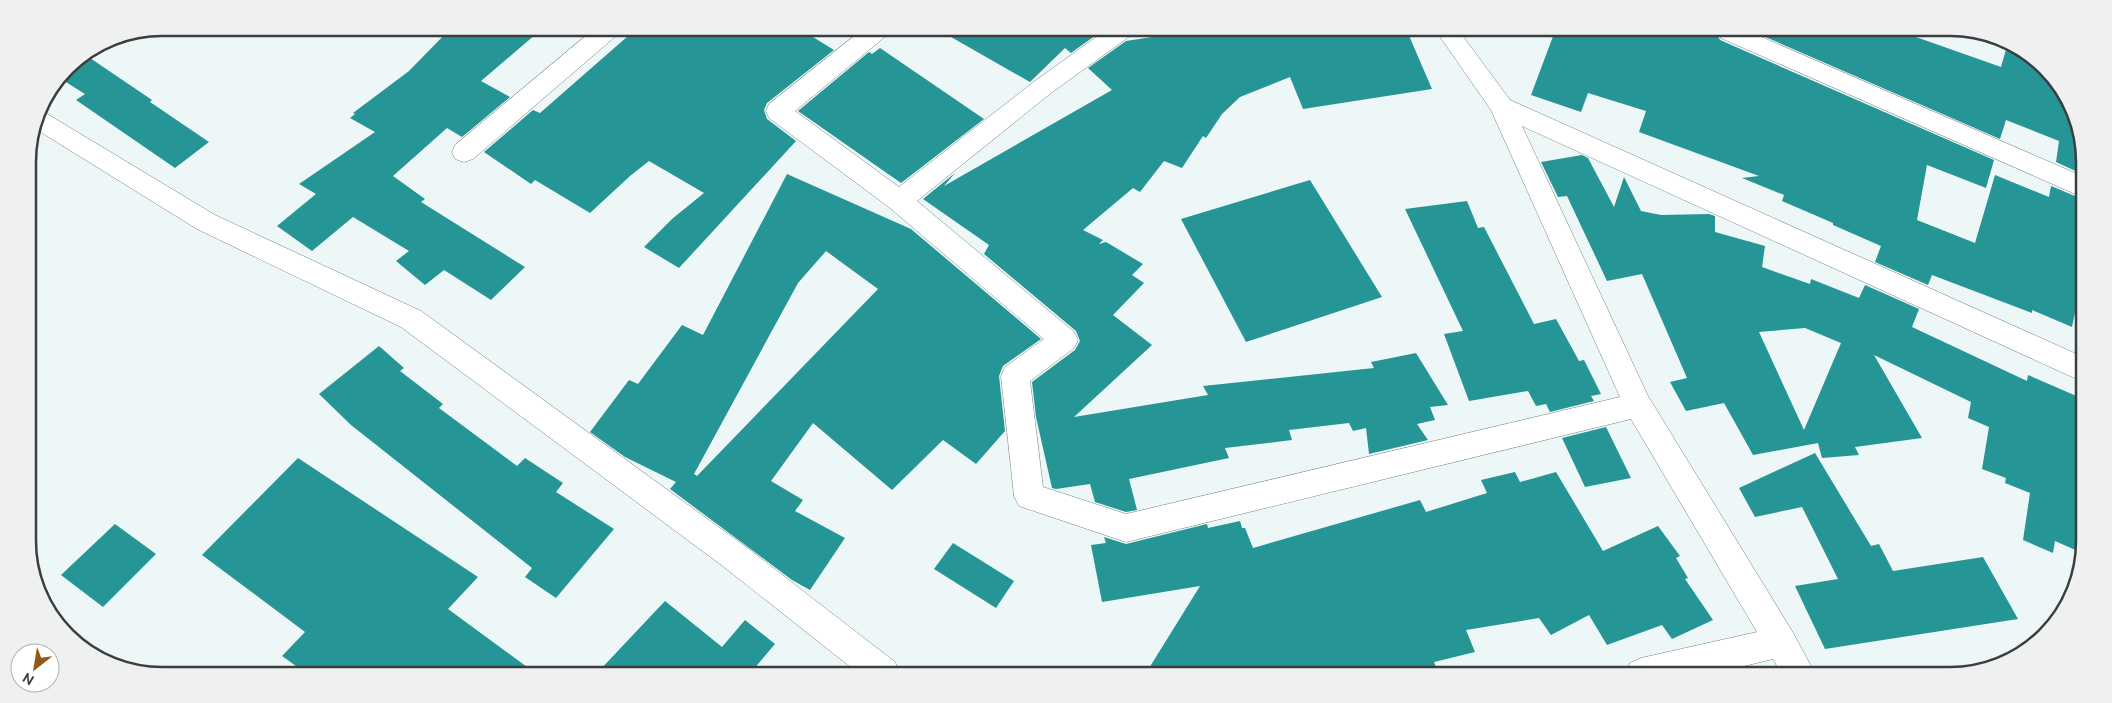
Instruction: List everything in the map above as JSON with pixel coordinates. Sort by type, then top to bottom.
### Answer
[{"type":"street","points":[[464,152],[601,36]]},
{"type":"street","points":[[870,36],[778,112],[899,201],[1064,340],[1015,376],[1029,496],[1126,528],[1638,405]]},
{"type":"street","points":[[899,201],[1043,87],[1114,36]]},
{"type":"street","points":[[1450,36],[1501,106],[1638,405],[1795,666]]},
{"type":"street","points":[[1738,36],[2076,184]]},
{"type":"street","points":[[1501,106],[2076,367]]},
{"type":"street","points":[[44,122],[206,222],[411,318],[735,557],[876,667]]},
{"type":"street","points":[[1675,666],[1780,642]]},
{"type":"building","points":[[443,36],[534,36],[481,81],[510,97],[462,137],[447,128],[393,176],[425,199],[421,202],[525,267],[491,300],[444,270],[425,285],[396,261],[409,251],[353,217],[312,251],[277,226],[316,194],[299,184],[375,132],[350,118],[355,114],[353,113],[409,71]]},
{"type":"building","points":[[628,36],[811,36],[834,50],[767,103],[764,110],[767,119],[796,141],[679,268],[644,247],[672,219],[704,193],[649,161],[590,213],[535,180],[531,184],[484,152],[533,110],[540,113]]},
{"type":"building","points":[[949,36],[1095,36],[1071,53],[1065,48],[1030,82]]},
{"type":"building","points":[[1159,36],[1409,36],[1432,89],[1303,109],[1290,77],[1240,97],[1222,114],[1206,138],[1203,136],[1182,168],[1164,161],[1140,192],[1133,188],[1083,230],[1103,240],[1099,244],[1106,242],[1143,264],[1132,275],[1144,283],[1113,315],[1152,345],[1074,417],[1208,395],[1203,386],[1374,368],[1371,362],[1416,353],[1448,405],[1430,407],[1435,420],[1417,424],[1428,440],[1369,454],[1366,428],[1353,431],[1349,423],[1289,430],[1292,440],[1225,448],[1229,458],[1129,479],[1137,510],[1126,512],[1095,502],[1090,484],[1052,488],[1036,417],[1032,382],[1075,350],[1080,341],[1076,331],[984,254],[989,245],[923,199],[955,173],[944,186],[1112,90],[1088,68],[1126,41]]},
{"type":"building","points":[[1553,36],[1718,36],[1720,40],[1994,160],[1986,188],[1927,165],[1917,220],[1975,243],[1995,175],[2049,197],[2051,186],[2076,196],[2076,307],[2072,327],[2032,310],[2032,313],[1932,275],[1928,285],[1875,262],[1881,246],[1782,201],[1784,195],[1742,178],[1759,176],[1639,132],[1646,111],[1588,93],[1581,112],[1531,95]]},
{"type":"building","points":[[1763,36],[1916,36],[2001,67],[2006,50],[2026,62],[2039,73],[2063,107],[2075,146],[2076,171],[2056,162],[2059,141],[2006,120],[2000,139]]},
{"type":"building","points":[[880,48],[984,119],[901,183],[798,111],[869,52],[872,54]]},
{"type":"building","points":[[91,59],[209,142],[175,168],[76,100],[85,94],[66,82],[73,73]]},
{"type":"building","points":[[1582,155],[1588,158],[1614,207],[1624,177],[1641,211],[1661,215],[1709,214],[1715,216],[1715,232],[1765,246],[1762,267],[1810,284],[1811,279],[1859,298],[1865,285],[1919,309],[1912,327],[2027,381],[2028,375],[2076,396],[2075,550],[2055,541],[2053,553],[2023,540],[2030,493],[2005,483],[2006,478],[1982,469],[1989,427],[1968,418],[1971,402],[1874,355],[1922,438],[1855,447],[1859,455],[1822,458],[1818,443],[1753,455],[1724,403],[1686,411],[1670,382],[1687,378],[1642,274],[1607,281],[1567,196],[1558,197],[1541,162]],"holes":[[[1805,328],[1841,343],[1804,430],[1759,332]]]},
{"type":"building","points":[[787,174],[911,229],[1041,339],[1003,366],[999,376],[1005,431],[976,464],[943,440],[892,490],[813,423],[771,481],[803,500],[795,511],[845,538],[810,590],[792,580],[670,489],[676,482],[625,457],[590,432],[629,380],[638,384],[682,325],[703,335]],"holes":[[[826,251],[878,289],[697,476],[694,474],[798,283]]]},
{"type":"building","points":[[1310,180],[1382,297],[1246,342],[1181,219]]},
{"type":"building","points":[[1467,201],[1478,228],[1484,227],[1534,324],[1556,319],[1579,361],[1584,360],[1601,394],[1591,396],[1594,401],[1550,412],[1546,404],[1536,406],[1528,391],[1469,401],[1444,334],[1463,331],[1405,209]]},
{"type":"building","points":[[379,346],[404,368],[400,371],[443,404],[439,408],[517,466],[525,458],[563,483],[556,492],[614,529],[556,598],[525,577],[532,568],[351,425],[319,394]]},
{"type":"building","points":[[1606,427],[1631,478],[1585,487],[1562,438]]},
{"type":"building","points":[[1815,453],[1871,546],[1879,544],[1893,571],[1983,557],[2018,619],[1825,649],[1795,586],[1838,579],[1802,507],[1755,517],[1739,488]]},
{"type":"building","points":[[298,458],[478,577],[448,609],[527,667],[297,667],[282,656],[305,632],[202,555]]},
{"type":"building","points":[[1515,472],[1520,482],[1556,472],[1603,551],[1658,526],[1680,556],[1676,558],[1688,578],[1685,579],[1713,620],[1672,639],[1662,625],[1607,645],[1589,615],[1551,635],[1539,618],[1466,630],[1475,652],[1434,662],[1436,666],[1150,666],[1200,586],[1102,602],[1091,545],[1106,543],[1104,537],[1126,544],[1207,524],[1208,528],[1240,521],[1253,548],[1420,500],[1426,512],[1487,493],[1481,480]]},
{"type":"building","points":[[115,524],[156,554],[103,607],[61,575]]},
{"type":"building","points":[[953,543],[1014,581],[996,608],[934,569]]},
{"type":"building","points":[[665,601],[722,647],[745,620],[775,644],[756,667],[603,667]]}]
